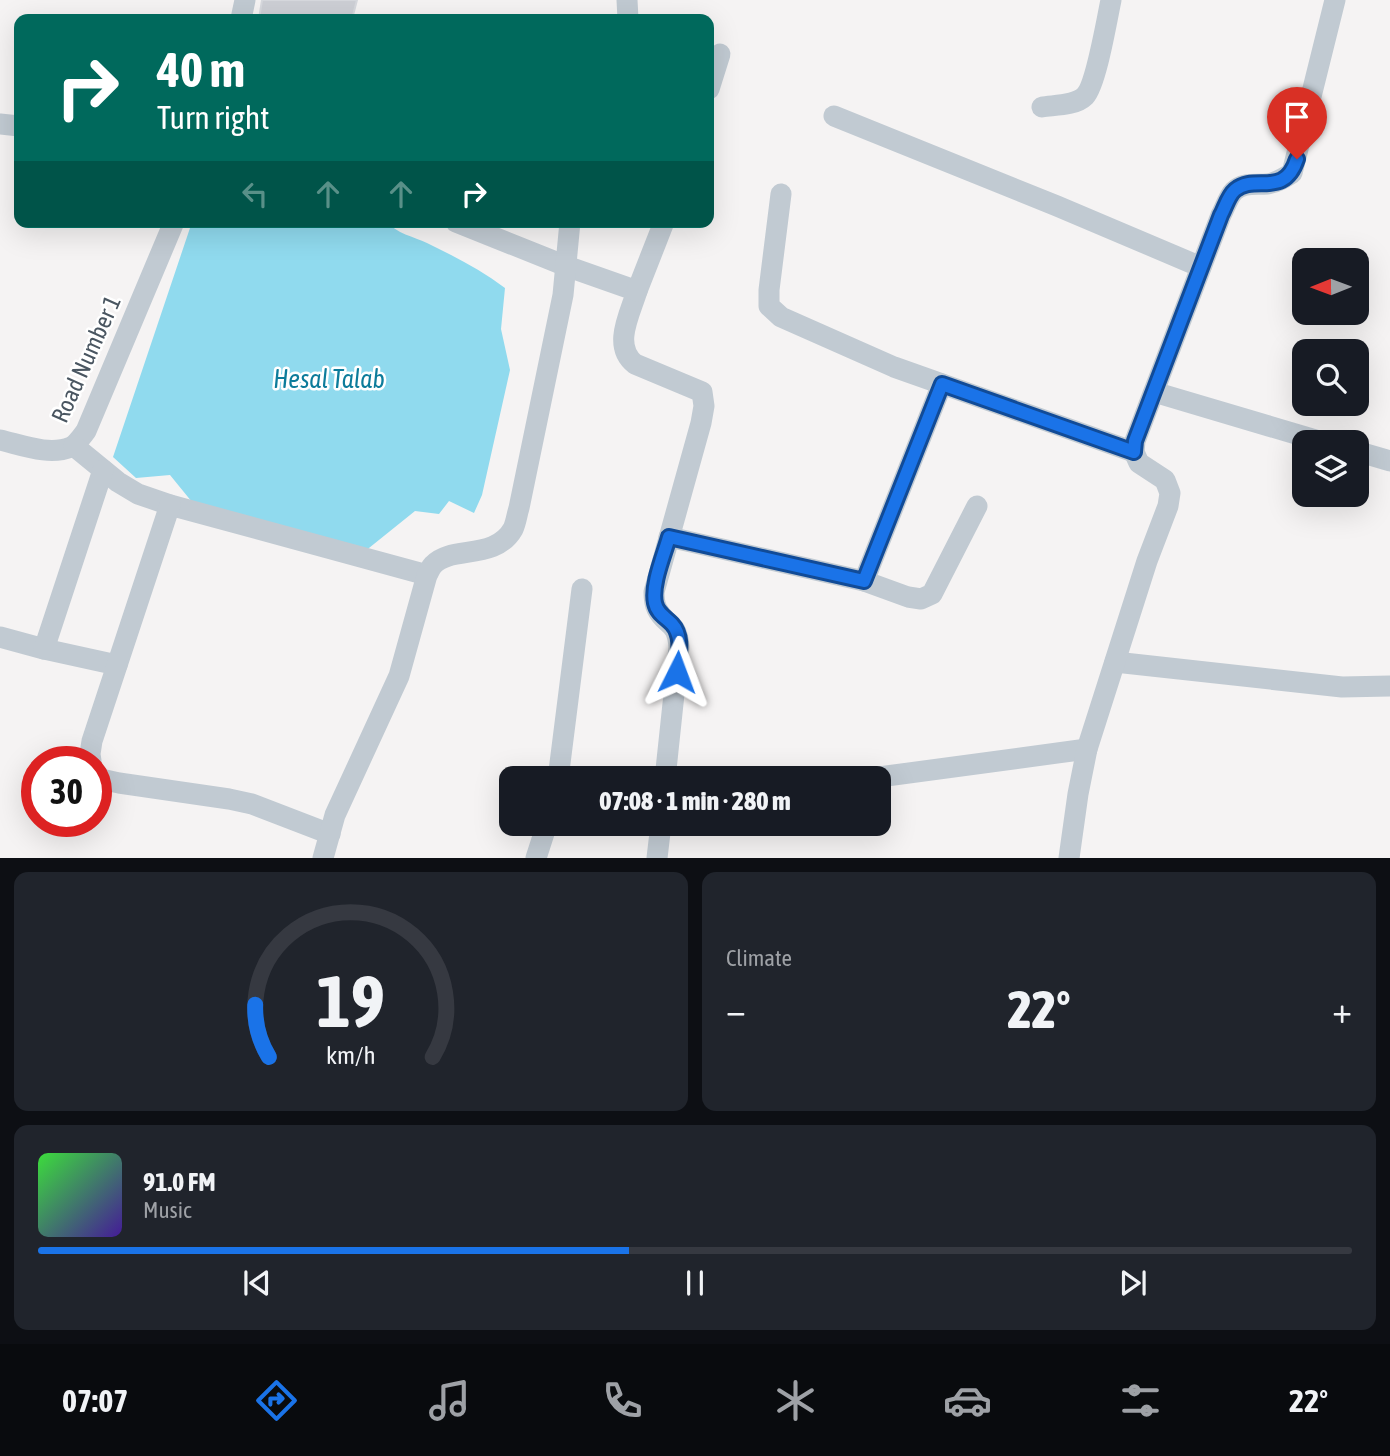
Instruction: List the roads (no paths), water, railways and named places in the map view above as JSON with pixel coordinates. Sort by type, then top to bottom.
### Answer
[{"type":"street","points":[[1042,107],[1074,102],[1084,97],[1093,83],[1111,0]]},
{"type":"street","points":[[1069,858],[1087,749],[1147,561],[1168,506],[1170,493],[1166,480],[1139,463],[1134,452],[1135,441],[1221,215],[1235,190],[1247,184],[1268,184],[1292,173],[1335,0]]},
{"type":"street","points":[[714,73],[720,54]]},
{"type":"street","points":[[834,116],[1201,267]]},
{"type":"street","points":[[781,194],[769,290],[769,306],[781,317],[894,367],[1134,452]]},
{"type":"street","name":"Road Number 1","points":[[0,440],[38,449],[54,450],[74,446],[86,431],[171,228]]},
{"type":"street","points":[[471,228],[637,291]]},
{"type":"street","points":[[323,858],[344,793],[399,676],[427,575],[434,564],[446,557],[487,549],[503,541],[513,529],[561,308],[569,228]]},
{"type":"street","points":[[662,228],[623,334],[624,348],[628,358],[635,364],[702,392],[704,406],[654,592],[655,606],[673,625],[678,634],[679,647],[666,766]]},
{"type":"street","points":[[864,581],[942,384]]},
{"type":"street","points":[[1154,393],[1292,433]]},
{"type":"street","points":[[74,446],[138,494],[427,575]]},
{"type":"street","points":[[1369,455],[1390,461]]},
{"type":"street","points":[[44,649],[103,470]]},
{"type":"street","points":[[91,746],[170,505]]},
{"type":"street","points":[[669,537],[864,581],[921,599],[932,594],[977,506]]},
{"type":"street","points":[[560,766],[582,589]]},
{"type":"street","points":[[0,637],[117,665]]},
{"type":"street","points":[[1115,662],[1342,687],[1390,686]]},
{"type":"street","points":[[891,775],[1087,749]]},
{"type":"street","points":[[112,781],[252,804],[330,834]]},
{"type":"street","points":[[536,858],[543,836]]},
{"type":"street","points":[[657,858],[660,836]]},
{"type":"water","name":"Hesal Talab","points":[[190,228],[394,228],[467,264],[505,288],[501,329],[510,370],[482,495],[474,513],[449,501],[439,514],[415,511],[364,552],[192,502],[170,475],[136,478],[113,457]]}]
